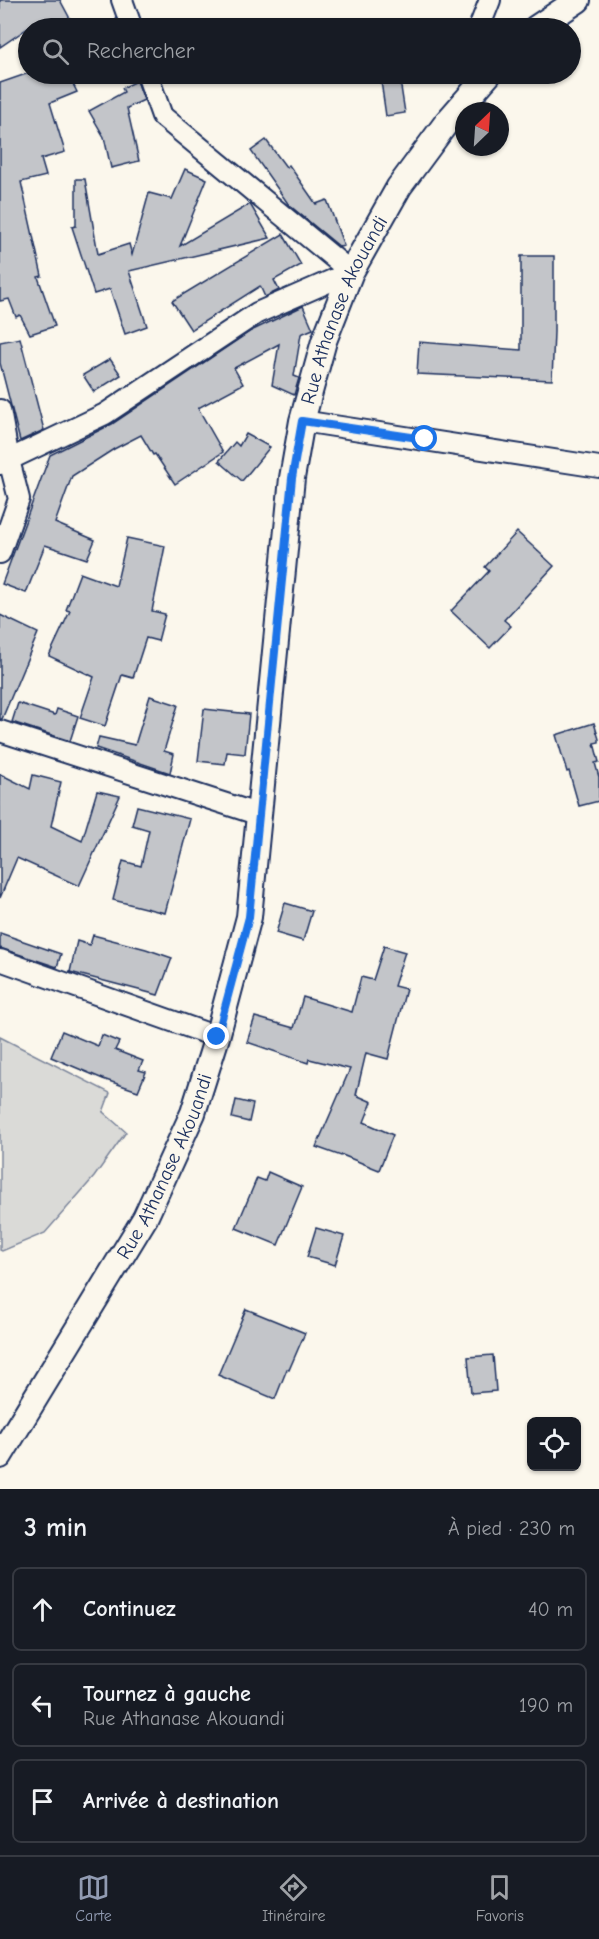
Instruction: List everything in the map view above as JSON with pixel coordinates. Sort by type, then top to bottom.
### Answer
[{"type":"street","points":[[122,0],[128,18]]},
{"type":"street","points":[[483,18],[489,0]]},
{"type":"street","points":[[551,18],[578,0]]},
{"type":"street","points":[[4,462],[105,414],[257,313],[351,272],[162,116],[151,84]]},
{"type":"street","name":"Rue Athanase Akouandi","points":[[0,1456],[145,1218],[193,1113],[217,1037],[249,917],[292,478],[302,421],[324,341],[351,272],[399,187],[447,122],[480,84]]},
{"type":"street","points":[[0,410],[4,462],[19,499],[0,553]]},
{"type":"street","points":[[302,421],[599,467]]},
{"type":"street","points":[[0,731],[260,815]]},
{"type":"street","points":[[0,960],[217,1037]]},
{"type":"shaded area","points":[[0,1037],[110,1093],[103,1112],[126,1132],[94,1177],[45,1233],[2,1251],[0,1250]]},
{"type":"building","points":[[0,0],[60,0],[70,18],[18,18],[18,35],[0,47]]},
{"type":"building","points":[[18,77],[18,84],[73,84],[77,92],[50,103],[65,152],[41,159],[46,176],[21,182],[42,276],[38,277],[55,326],[30,334],[20,315],[16,317],[9,299],[0,301],[0,83]]},
{"type":"building","points":[[131,84],[138,84],[144,100],[127,108],[139,161],[111,168],[104,137],[89,111],[124,92],[122,88]]},
{"type":"building","points":[[381,84],[401,84],[405,113],[386,116]]},
{"type":"building","points":[[266,140],[286,167],[289,165],[316,204],[327,200],[344,246],[340,247],[289,205],[251,151]]},
{"type":"building","points":[[185,169],[207,179],[180,246],[250,204],[270,238],[129,271],[147,326],[125,334],[110,289],[94,294],[72,227],[76,226],[76,179],[85,179],[98,254],[129,244],[132,255],[149,193],[172,199]]},
{"type":"building","points":[[283,234],[301,265],[274,280],[279,290],[265,297],[260,286],[191,330],[172,301]]},
{"type":"building","points":[[521,256],[554,256],[552,380],[417,374],[419,342],[521,350]]},
{"type":"building","points":[[303,306],[313,329],[301,334],[294,376],[299,378],[294,395],[272,385],[279,344],[234,368],[243,384],[198,408],[223,452],[175,484],[141,435],[114,449],[72,476],[55,523],[95,540],[87,559],[45,545],[26,593],[2,584],[50,455],[112,424],[251,331]]},
{"type":"building","points":[[20,338],[44,430],[20,441],[0,363],[0,342]]},
{"type":"building","points":[[110,359],[121,375],[94,392],[83,375]]},
{"type":"building","points":[[246,434],[270,447],[242,481],[219,461],[235,442],[239,446]]},
{"type":"building","points":[[517,532],[554,566],[504,620],[511,626],[490,648],[451,611],[489,571],[485,567]]},
{"type":"building","points":[[127,538],[165,546],[152,611],[165,614],[158,641],[146,638],[133,678],[122,675],[105,726],[80,718],[94,677],[49,656],[70,611],[66,610],[80,573],[116,586]]},
{"type":"building","points":[[0,615],[38,633],[2,719],[0,719]]},
{"type":"building","points":[[150,696],[178,705],[164,751],[174,754],[170,773],[96,748],[99,737],[135,745]]},
{"type":"building","points":[[18,703],[55,715],[57,709],[78,716],[70,741],[12,722]]},
{"type":"building","points":[[204,709],[249,714],[245,754],[227,752],[225,764],[198,761]]},
{"type":"building","points":[[594,723],[599,739],[599,742],[594,743],[599,762],[595,763],[599,777],[599,801],[579,806],[556,735]]},
{"type":"building","points":[[0,774],[30,789],[33,775],[61,782],[51,826],[82,841],[97,791],[120,796],[79,886],[17,858],[0,898]]},
{"type":"building","points":[[137,806],[190,819],[165,913],[113,900],[123,861],[141,866],[149,830],[132,825]]},
{"type":"building","points":[[285,903],[312,911],[303,941],[276,933]]},
{"type":"building","points":[[0,933],[61,954],[57,967],[0,948]]},
{"type":"building","points":[[93,935],[172,958],[158,995],[70,972],[77,941],[90,945]]},
{"type":"building","points":[[384,946],[405,952],[394,986],[406,989],[388,1059],[366,1053],[356,1095],[372,1102],[364,1122],[393,1135],[379,1170],[316,1147],[350,1069],[309,1059],[308,1063],[247,1042],[255,1017],[294,1028],[303,997],[352,1012],[361,977],[373,980]]},
{"type":"building","points":[[62,1031],[98,1046],[102,1035],[119,1042],[115,1050],[143,1061],[139,1070],[146,1072],[138,1091],[51,1057]]},
{"type":"building","points":[[236,1100],[253,1104],[249,1122],[232,1118]]},
{"type":"building","points":[[268,1172],[302,1187],[278,1245],[236,1228],[257,1178],[265,1181]]},
{"type":"building","points":[[316,1228],[344,1236],[335,1265],[307,1257]]},
{"type":"building","points":[[246,1309],[305,1333],[275,1399],[218,1375]]},
{"type":"building","points":[[493,1355],[496,1391],[471,1393],[468,1357]]},
{"type":"route","points":[[217,1037],[249,917],[292,478],[302,421],[425,439]]}]
